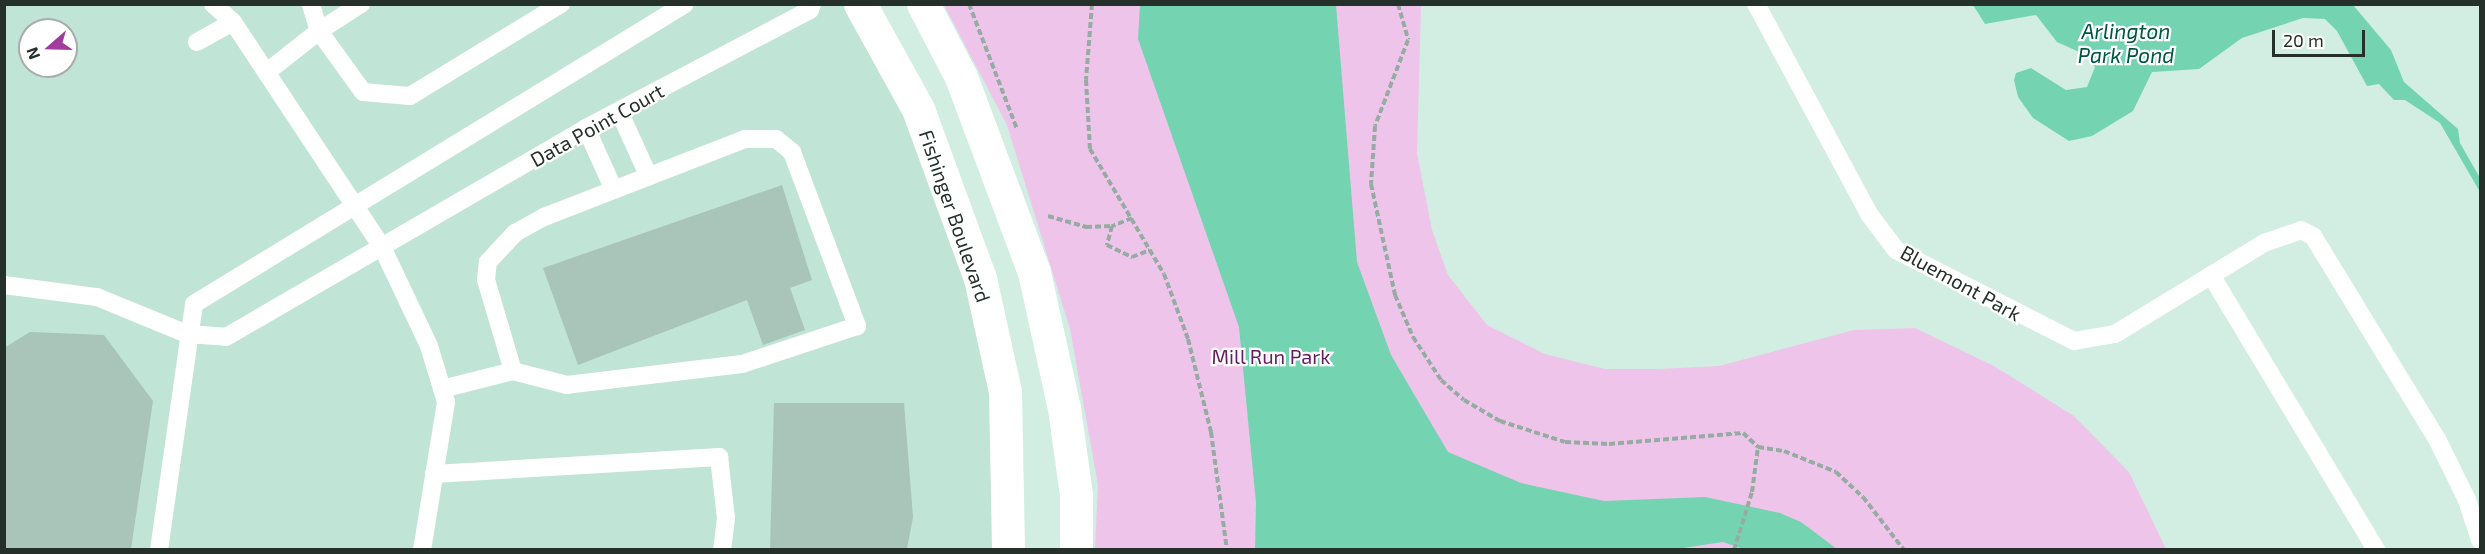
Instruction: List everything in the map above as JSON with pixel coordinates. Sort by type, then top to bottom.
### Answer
[{"type":"main road","name":"Fishinger Boulevard","points":[[860,4],[918,109],[980,278],[1005,392],[1008,549]]},
{"type":"main road","points":[[923,4],[961,77],[1034,272],[1064,408],[1076,495],[1076,549]]},
{"type":"lane","points":[[213,4],[233,22],[383,249],[429,346],[446,402],[422,549]]},
{"type":"lane","points":[[310,4],[319,31],[363,92],[410,96],[561,4]]},
{"type":"lane","points":[[267,72],[319,31],[361,4]]},
{"type":"lane","points":[[159,549],[187,334],[194,304],[356,210],[554,82],[685,4]]},
{"type":"lane","name":"Data Point Court","points":[[4,285],[97,297],[187,334],[226,337],[383,249],[586,128],[810,10],[812,4]]},
{"type":"lane","name":"Bluemont Park","points":[[1756,4],[1869,214],[1896,250],[2074,341],[2115,334],[2265,243],[2301,230],[2318,241],[2438,441],[2467,500],[2481,540]]},
{"type":"lane","points":[[198,42],[233,22]]},
{"type":"lane","points":[[619,111],[649,177]]},
{"type":"lane","points":[[586,128],[614,190]]},
{"type":"lane","points":[[442,389],[513,371],[567,385],[742,364],[857,326],[802,172],[792,152],[777,139],[745,139],[614,190],[525,228],[497,248],[488,262],[486,280],[513,371]]},
{"type":"lane","points":[[2211,275],[2376,549]]},
{"type":"lane","points":[[434,474],[719,457],[726,518],[722,549]]},
{"type":"path","points":[[969,4],[1019,134]]},
{"type":"path","points":[[1092,4],[1086,80],[1090,149],[1150,250],[1188,339],[1211,432],[1227,549]]},
{"type":"path","points":[[1398,4],[1408,40],[1375,126],[1371,184],[1395,295],[1437,374],[1476,408],[1525,432],[1565,442],[1609,444],[1738,432],[1758,447],[1784,451],[1836,472],[1863,497],[1904,549]]},
{"type":"path","points":[[1041,206],[1045,215],[1072,225],[1112,226],[1132,218]]},
{"type":"path","points":[[1112,226],[1107,245],[1118,253],[1132,257],[1150,250]]},
{"type":"path","points":[[1734,549],[1752,492],[1758,447]]},
{"type":"shaded area","points":[[4,5],[860,5],[980,278],[1008,549],[5,549]]},
{"type":"green space","name":"Mill Run Park","points":[[944,5],[1421,5],[1417,153],[1432,230],[1448,275],[1487,325],[1545,354],[1605,369],[1719,366],[1854,330],[1915,328],[1994,366],[2074,416],[2129,472],[2166,549],[1095,549],[1098,485],[1070,329],[1007,125]]},
{"type":"water","points":[[1140,5],[1336,5],[1357,262],[1391,355],[1448,452],[1521,483],[1604,501],[1705,497],[1780,513],[1801,522],[1837,549],[1743,549],[1723,542],[1670,550],[1255,549],[1256,503],[1239,327],[1138,39]]},
{"type":"water","name":"Arlington Park Pond","points":[[1973,5],[2353,5],[2391,50],[2404,82],[2458,129],[2460,143],[2480,178],[2480,192],[2440,123],[2405,100],[2394,100],[2379,84],[2367,86],[2337,31],[2325,19],[2303,18],[2242,38],[2199,69],[2152,72],[2133,111],[2092,136],[2069,141],[2033,118],[2018,97],[2014,80],[2016,73],[2031,68],[2066,90],[2087,87],[2095,67],[2086,55],[2057,42],[2036,15],[1985,24]]},
{"type":"building","points":[[782,185],[812,280],[790,288],[805,330],[763,345],[747,300],[578,365],[543,268]]},
{"type":"building","points":[[30,332],[104,335],[153,401],[131,549],[4,549],[4,348]]},
{"type":"building","points":[[774,403],[904,403],[913,517],[907,549],[770,549]]}]
